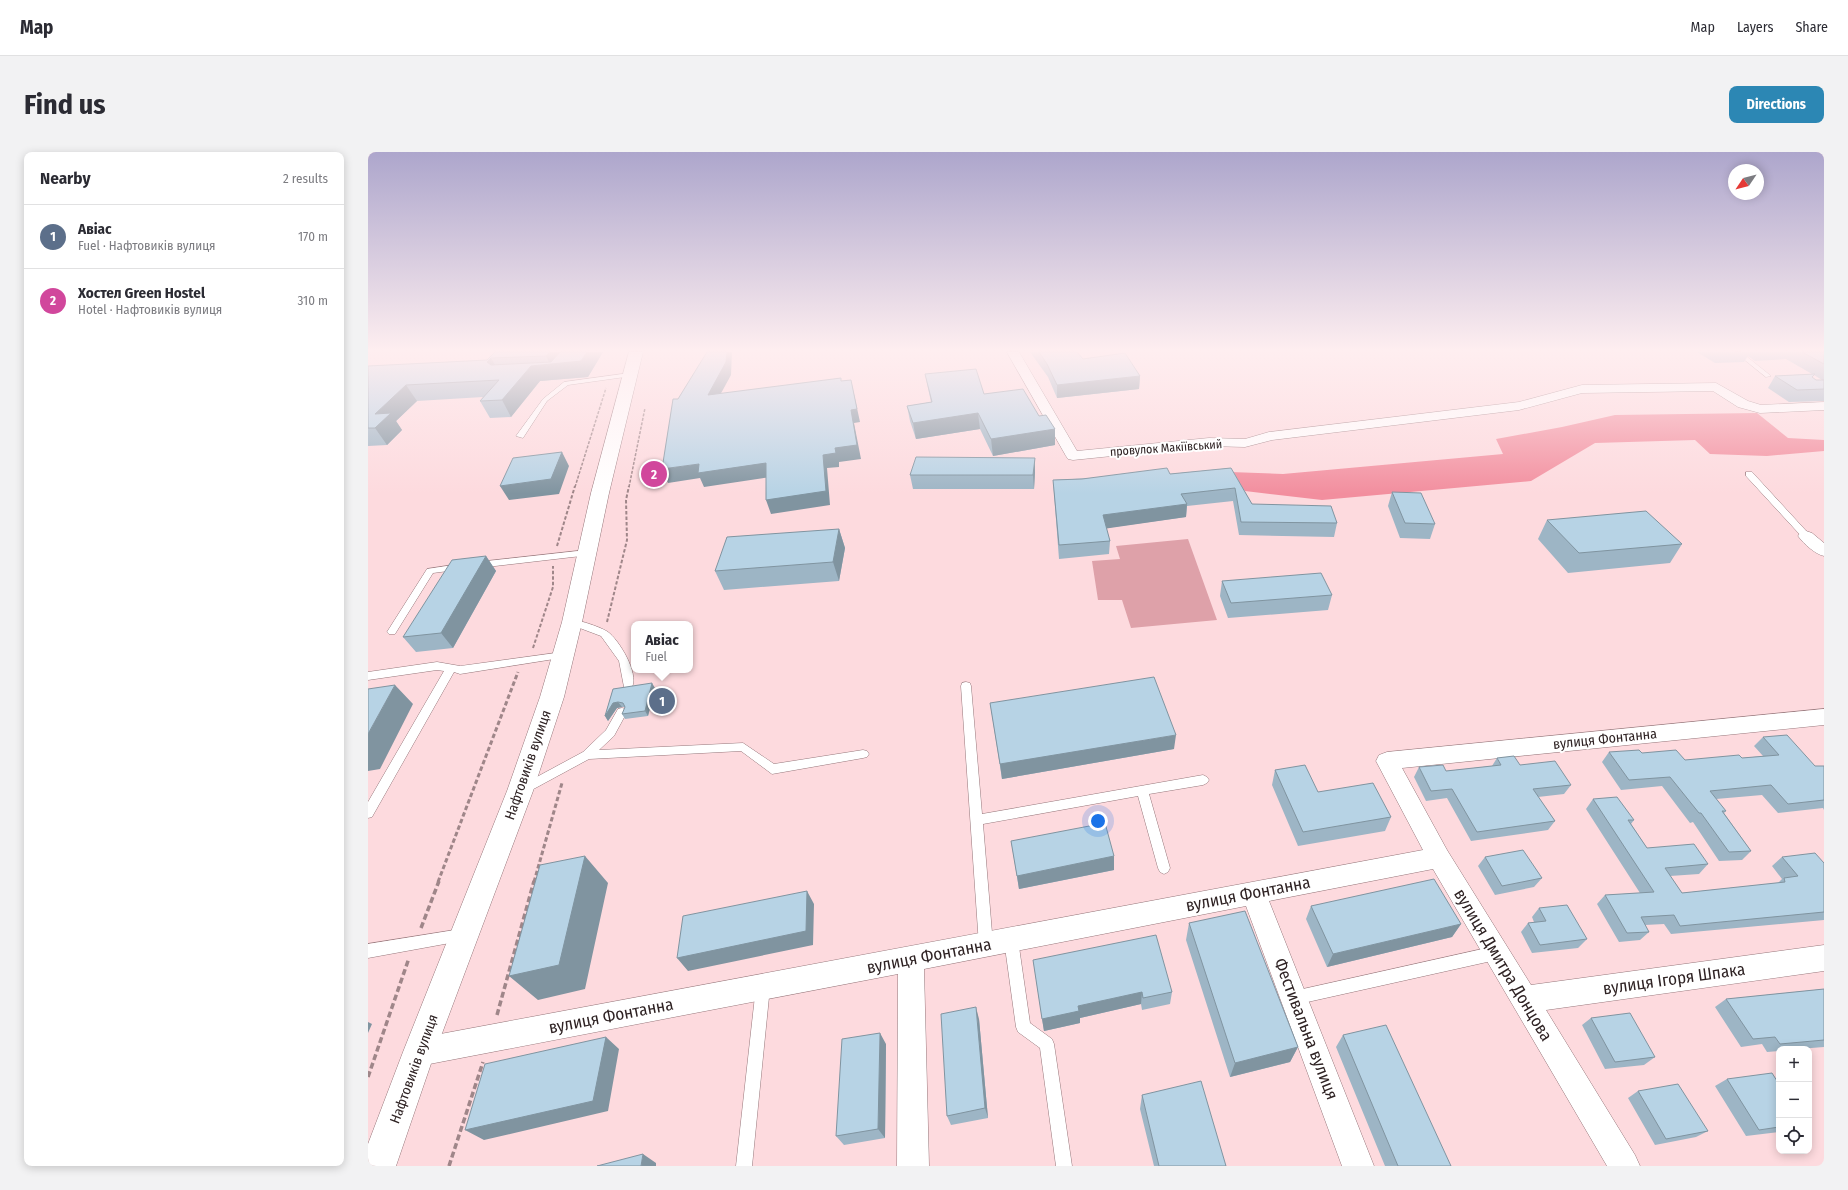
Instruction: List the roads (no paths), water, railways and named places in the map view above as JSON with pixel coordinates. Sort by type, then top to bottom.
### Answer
[{"type":"street","name":"Нафтовиків вулиця","points":[[376,1158],[419,1052],[520,791],[552,697],[572,622],[600,493],[624,399]]},
{"type":"street","name":"провулок Макіївський","points":[[1040,399],[1072,456],[1212,442],[1242,444],[1255,442],[1269,436],[1535,404],[1546,399]]},
{"type":"street","name":"провулок Макіївський","points":[[1736,399],[1743,404],[1760,409],[1824,406]]},
{"type":"street","points":[[1806,536],[1824,551]]},
{"type":"street","name":"вулиця Фонтанна","points":[[1387,761],[1824,717]]},
{"type":"street","name":"вулиця Дмитра Донцова","points":[[1387,761],[1439,857],[1624,1166]]},
{"type":"street","name":"вулиця Фонтанна","points":[[419,1052],[986,945],[1439,857]]},
{"type":"street","name":"Фестивальна вулиця","points":[[1254,893],[1358,1166]]},
{"type":"street","name":"вулиця Ігоря Шпака","points":[[1524,1000],[1824,958]]},
{"type":"street","points":[[911,959],[913,1166]]},
{"type":"lane","points":[[520,436],[546,399]]},
{"type":"lane","points":[[1749,474],[1806,536]]},
{"type":"lane","points":[[392,632],[430,571],[587,553]]},
{"type":"lane","points":[[572,622],[604,634],[624,660],[629,681],[628,684]]},
{"type":"lane","points":[[368,676],[437,666],[460,670],[563,655]]},
{"type":"lane","points":[[368,813],[451,668]]},
{"type":"lane","points":[[966,686],[986,945]]},
{"type":"lane","points":[[520,791],[587,755],[610,733],[622,712]]},
{"type":"lane","points":[[587,755],[743,747],[772,769],[863,754]]},
{"type":"lane","points":[[976,820],[1203,780]]},
{"type":"lane","points":[[1142,790],[1164,868]]},
{"type":"lane","points":[[368,951],[465,934]]},
{"type":"lane","points":[[1011,940],[1023,1027],[1047,1044],[1064,1166]]},
{"type":"lane","points":[[1294,998],[1496,953]]},
{"type":"lane","points":[[744,1166],[763,987]]},
{"type":"place","name":"Хостел Green Hostel","points":[[654,474]]},
{"type":"place","name":"Авіас","points":[[662,701]]}]
